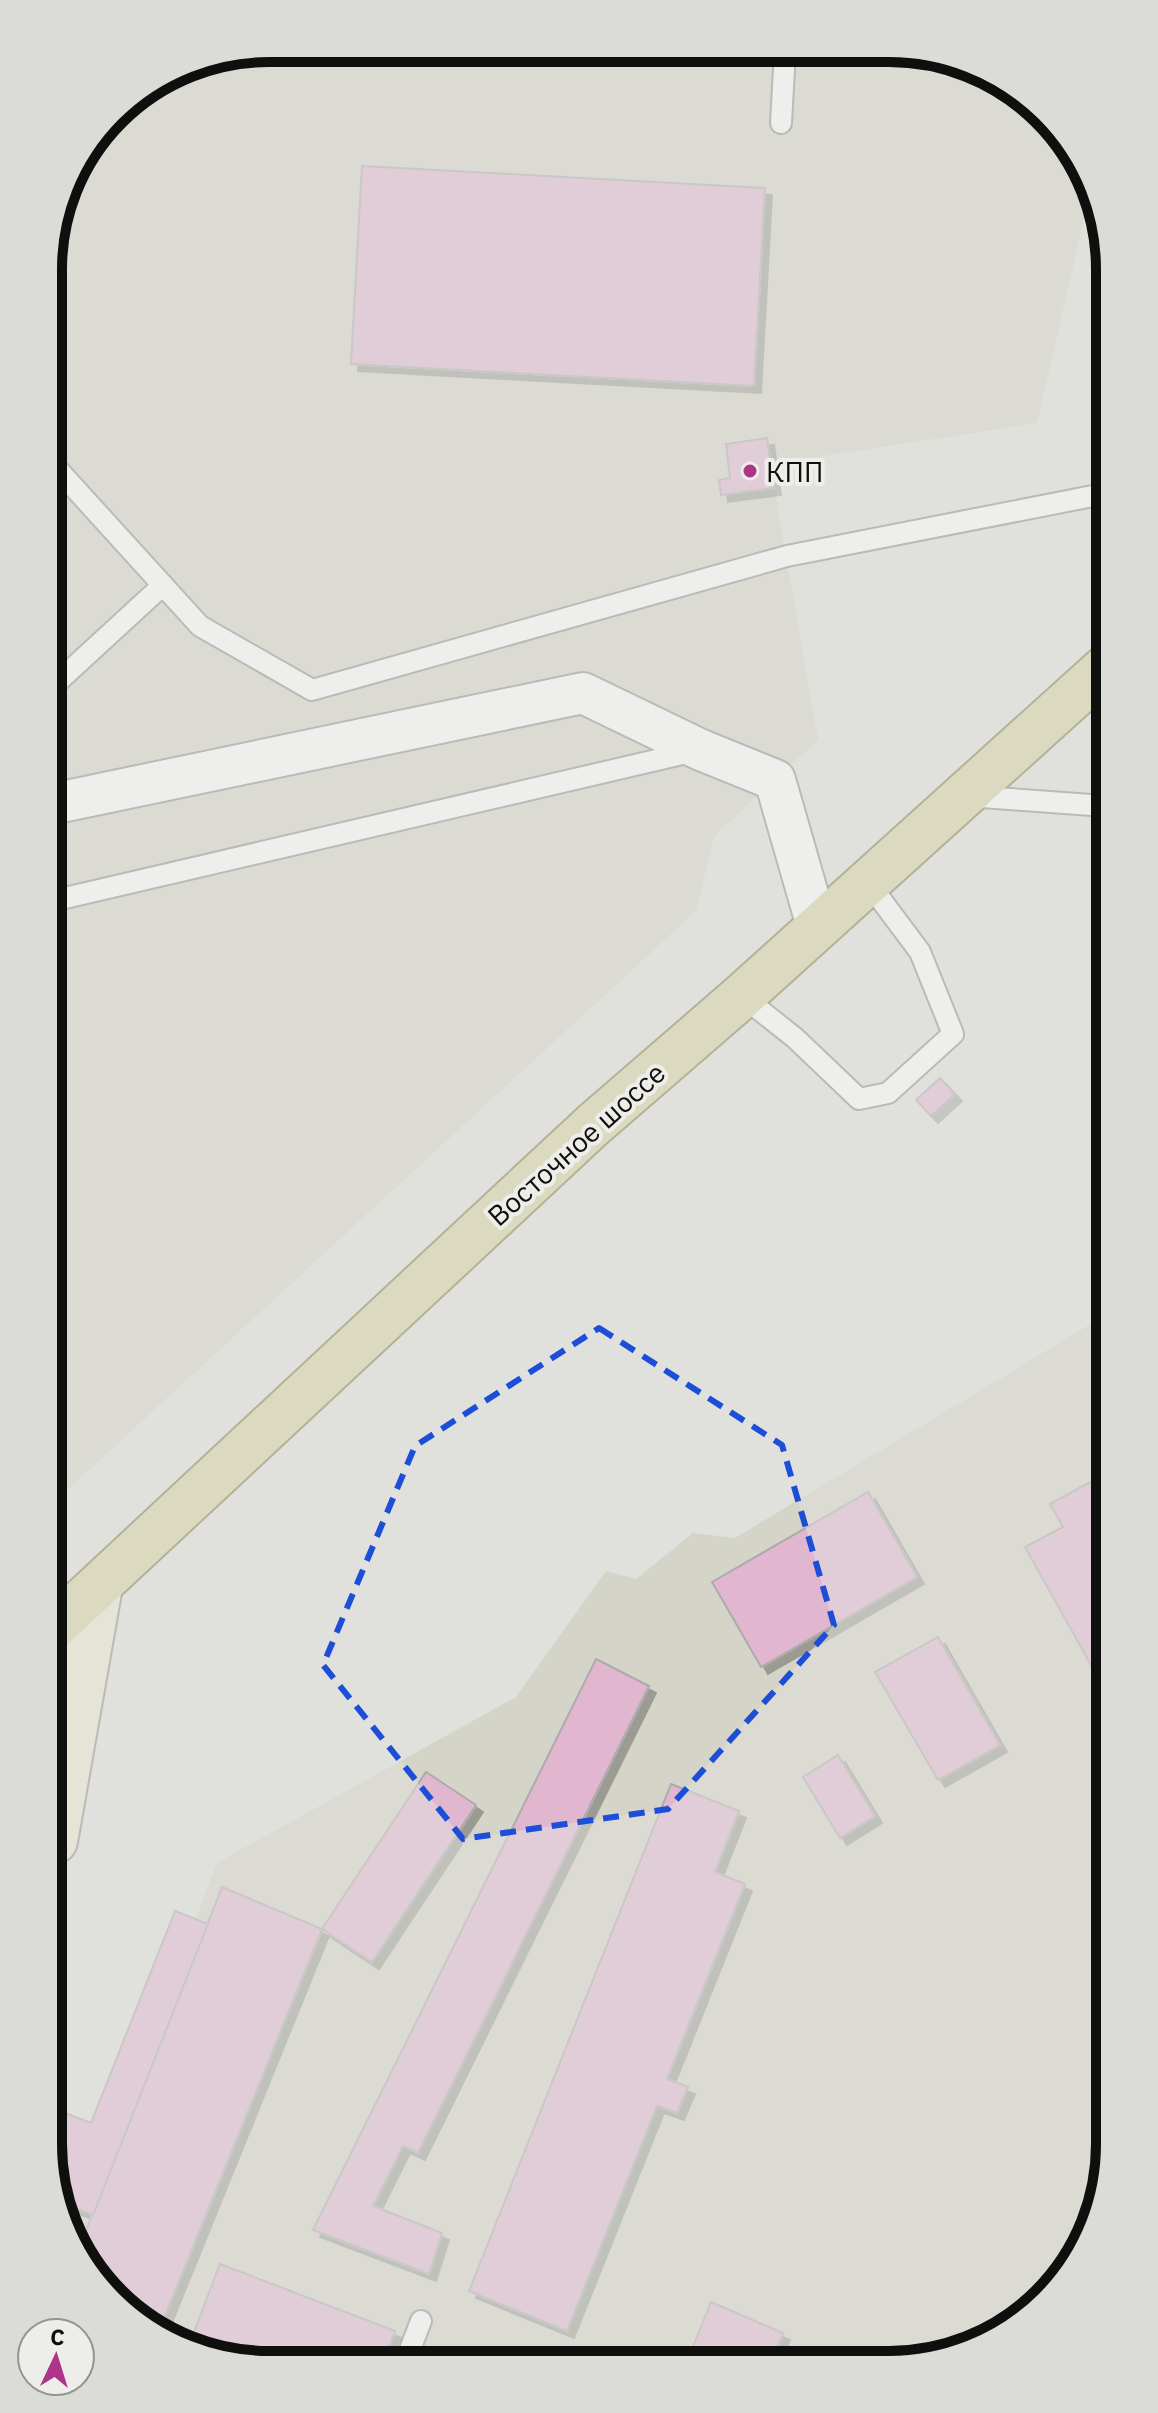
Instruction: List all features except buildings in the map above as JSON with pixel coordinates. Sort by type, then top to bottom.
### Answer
[{"type":"main road","name":"Восточное шоссе","points":[[62,1620],[593,1125],[742,996],[1096,676]]},
{"type":"street","points":[[62,802],[583,693],[701,750],[775,780],[817,926]]},
{"type":"street","points":[[62,1801],[100,1586]]},
{"type":"lane","points":[[781,123],[784,62]]},
{"type":"lane","points":[[62,474],[200,626],[312,690],[787,556],[1096,495]]},
{"type":"lane","points":[[62,678],[163,585]]},
{"type":"lane","points":[[62,899],[701,750]]},
{"type":"lane","points":[[961,795],[1096,805]]},
{"type":"lane","points":[[742,996],[795,1038],[859,1099],[888,1093],[953,1034],[920,952],[867,881]]},
{"type":"lane","points":[[409,2351],[421,2321]]},
{"type":"highlighted area","points":[[599,1328],[782,1445],[834,1625],[668,1809],[463,1839],[323,1665],[415,1446]]},
{"type":"shaded area","points":[[255,62],[903,62],[956,73],[981,83],[1026,113],[1061,154],[1075,177],[1086,208],[1037,423],[770,464],[818,740],[714,836],[696,911],[62,1495],[62,255],[69,215],[90,165],[113,132],[132,113],[165,90],[202,73]]},
{"type":"shaded area","points":[[1096,1321],[1096,2158],[1089,2198],[1080,2223],[1068,2248],[1045,2281],[1004,2316],[968,2335],[943,2344],[889,2351],[269,2351],[228,2347],[202,2340],[177,2330],[132,2300],[97,2259],[78,2223],[64,2171],[62,2111],[92,2122],[175,1911],[196,1918],[217,1863],[516,1697],[606,1571],[636,1579],[693,1533],[735,1538]]},
{"type":"place","name":"КПП","points":[[750,471]]}]
